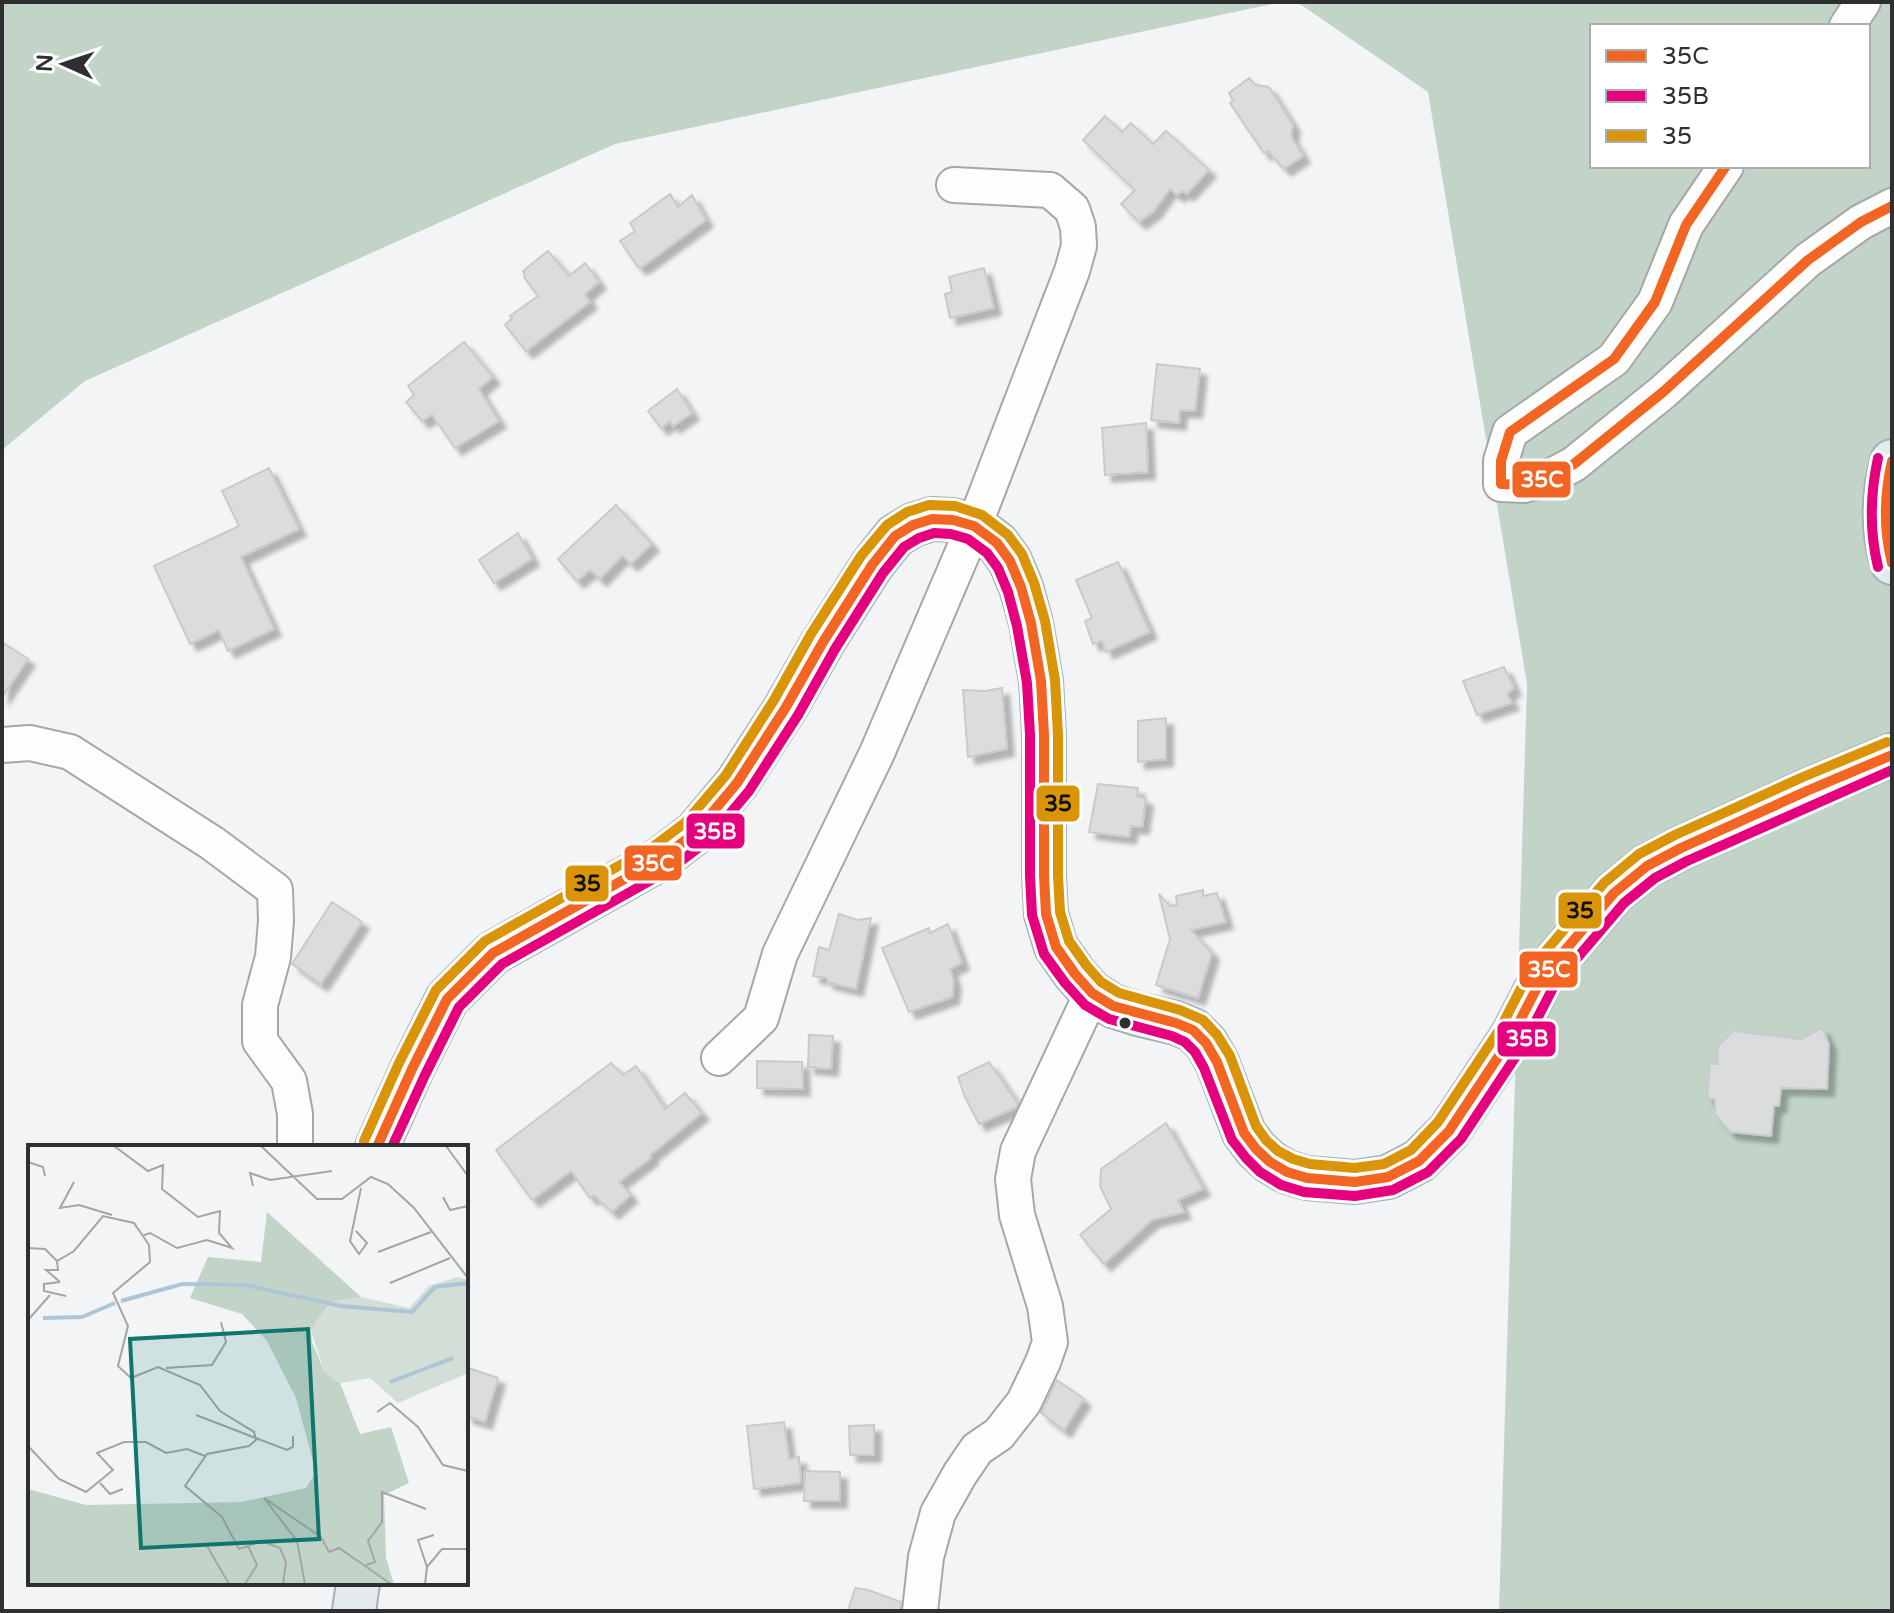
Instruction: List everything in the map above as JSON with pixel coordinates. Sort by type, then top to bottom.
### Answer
[{"type":"main road","points":[[1892,461],[1886,482],[1885,520],[1892,563]]},
{"type":"main road","points":[[378,1145],[447,999],[493,953],[662,858],[696,832],[737,783],[872,565],[895,536],[913,525],[932,519],[953,520],[974,526],[997,543],[1010,561],[1028,611],[1041,681],[1046,914],[1056,947],[1092,993],[1113,1006],[1193,1030],[1206,1043],[1217,1062],[1244,1133],[1256,1149],[1287,1172],[1307,1178],[1355,1182],[1388,1177],[1419,1161],[1449,1131],[1512,1036],[1543,976],[1614,893],[1647,866],[1892,755]]},
{"type":"main road","points":[[354,1611],[358,1585]]},
{"type":"street","points":[[1848,24],[1863,2]]},
{"type":"street","points":[[1725,168],[1686,225],[1655,302],[1614,359],[1510,432],[1501,461],[1501,484],[1524,485],[1550,477],[1574,464],[1663,392],[1808,260],[1861,222],[1892,206]]},
{"type":"street","points":[[719,1058],[761,1018],[780,954],[877,753],[974,526],[1079,246],[1078,227],[1072,209],[1050,190],[954,185]]},
{"type":"street","points":[[2,745],[30,743],[70,752],[212,843],[275,890],[273,957],[260,1005],[260,1041],[289,1081],[295,1114],[295,1145]]},
{"type":"street","points":[[920,1611],[926,1557],[938,1513],[977,1449],[999,1434],[1024,1402],[1050,1342],[1045,1306],[1017,1215],[1013,1179],[1018,1151],[1092,993]]},
{"type":"green space","points":[[2,2],[1281,2],[615,144],[85,381],[2,450]]},
{"type":"green space","points":[[1297,2],[1892,2],[1892,1611],[1499,1611],[1527,684],[1428,92]]},
{"type":"building","points":[[1249,78],[1256,85],[1269,87],[1293,125],[1291,136],[1303,156],[1284,169],[1268,151],[1264,153],[1230,103],[1233,101],[1229,93]]},
{"type":"building","points":[[1105,116],[1122,132],[1131,123],[1153,144],[1166,131],[1209,170],[1187,194],[1183,191],[1177,195],[1170,189],[1154,211],[1139,222],[1121,204],[1135,190],[1083,140]]},
{"type":"building","points":[[670,194],[678,207],[692,195],[706,220],[638,267],[620,241],[635,231],[630,223]]},
{"type":"building","points":[[548,251],[569,276],[585,263],[599,282],[585,294],[590,302],[526,351],[505,325],[512,318],[510,316],[538,296],[523,271]]},
{"type":"building","points":[[984,268],[994,308],[950,318],[945,294],[952,292],[949,277]]},
{"type":"building","points":[[464,342],[493,377],[479,389],[499,421],[455,448],[432,415],[422,421],[406,402],[414,395],[408,386]]},
{"type":"building","points":[[1157,364],[1200,369],[1195,411],[1180,410],[1179,423],[1151,420]]},
{"type":"building","points":[[677,389],[692,413],[673,426],[670,421],[661,428],[648,411]]},
{"type":"building","points":[[1146,423],[1148,472],[1105,475],[1102,428]]},
{"type":"building","points":[[269,468],[299,529],[241,557],[274,629],[228,651],[219,630],[190,644],[154,566],[239,526],[222,491]]},
{"type":"building","points":[[616,505],[652,544],[631,564],[622,556],[600,579],[590,570],[577,581],[558,559]]},
{"type":"building","points":[[518,533],[532,559],[494,583],[479,560]]},
{"type":"building","points":[[1118,562],[1150,632],[1106,652],[1102,641],[1093,644],[1085,621],[1092,618],[1076,580]]},
{"type":"building","points":[[2,642],[28,659],[2,697]]},
{"type":"building","points":[[1504,667],[1514,688],[1507,694],[1512,703],[1477,715],[1463,681]]},
{"type":"building","points":[[1002,688],[1007,749],[968,757],[963,690]]},
{"type":"building","points":[[1166,718],[1166,759],[1138,762],[1138,721]]},
{"type":"building","points":[[1098,784],[1138,788],[1137,796],[1146,799],[1142,827],[1131,826],[1129,837],[1089,832]]},
{"type":"building","points":[[1203,890],[1203,896],[1217,893],[1226,922],[1191,930],[1212,953],[1198,998],[1156,985],[1170,939],[1159,894],[1170,906],[1177,905],[1176,896]]},
{"type":"building","points":[[332,902],[362,922],[321,984],[292,964]]},
{"type":"building","points":[[839,914],[857,920],[871,918],[856,989],[813,976],[819,947],[829,950]]},
{"type":"building","points":[[948,924],[962,963],[950,969],[954,982],[952,997],[909,1012],[882,948],[929,928],[930,933]]},
{"type":"building","points":[[1822,1028],[1829,1044],[1827,1089],[1781,1088],[1779,1106],[1774,1106],[1771,1136],[1730,1132],[1715,1114],[1715,1099],[1707,1098],[1710,1064],[1717,1064],[1718,1046],[1733,1031],[1801,1039]]},
{"type":"building","points":[[809,1035],[833,1036],[831,1069],[808,1067]]},
{"type":"building","points":[[757,1061],[802,1062],[803,1089],[757,1088]]},
{"type":"building","points":[[989,1062],[1018,1104],[979,1124],[958,1077]]},
{"type":"building","points":[[611,1063],[623,1075],[636,1066],[665,1109],[685,1093],[702,1113],[619,1182],[631,1195],[612,1212],[594,1195],[590,1198],[571,1171],[532,1200],[496,1150]]},
{"type":"building","points":[[1166,1123],[1203,1189],[1178,1200],[1184,1212],[1152,1220],[1104,1264],[1080,1235],[1111,1209],[1100,1186],[1101,1169]]},
{"type":"building","points":[[468,1368],[498,1378],[485,1422],[468,1417]]},
{"type":"building","points":[[1057,1380],[1084,1399],[1064,1430],[1041,1413]]},
{"type":"building","points":[[784,1422],[789,1459],[799,1457],[801,1483],[754,1489],[747,1426]]},
{"type":"building","points":[[874,1425],[874,1455],[850,1455],[849,1426]]},
{"type":"building","points":[[805,1471],[840,1472],[840,1501],[804,1501]]},
{"type":"building","points":[[855,1588],[901,1602],[900,1611],[848,1611]]},
{"type":"transit line","name":"35C","points":[[1725,168],[1686,225],[1655,302],[1614,359],[1510,432],[1501,461],[1501,484],[1524,485],[1550,477],[1574,464],[1663,392],[1808,260],[1861,222],[1892,206]]},
{"type":"transit line","name":"35B","points":[[1878,458],[1872,512],[1878,567]]},
{"type":"transit line","name":"35C","points":[[1892,461],[1886,512],[1892,563]]},
{"type":"transit line","name":"35","points":[[364,1141],[436,990],[485,941],[654,846],[686,822],[726,775],[861,556],[887,525],[907,512],[929,505],[955,506],[982,515],[1008,535],[1022,554],[1034,583],[1045,621],[1055,680],[1058,876],[1060,912],[1069,941],[1101,982],[1119,993],[1180,1010],[1203,1020],[1230,1056],[1256,1126],[1266,1140],[1278,1151],[1310,1164],[1355,1168],[1384,1164],[1411,1150],[1438,1122],[1500,1029],[1532,967],[1604,883],[1639,854],[1803,777],[1887,742]]},
{"type":"transit line","name":"35C","points":[[378,1145],[447,999],[493,953],[662,858],[696,832],[737,783],[872,565],[895,536],[913,525],[932,519],[953,520],[974,526],[997,543],[1010,561],[1021,587],[1041,681],[1046,914],[1056,947],[1092,993],[1113,1006],[1193,1030],[1206,1043],[1217,1062],[1244,1133],[1256,1149],[1287,1172],[1307,1178],[1355,1182],[1388,1177],[1419,1161],[1449,1131],[1512,1036],[1543,976],[1614,893],[1647,866],[1892,755]]},
{"type":"transit line","name":"35B","points":[[393,1145],[459,1007],[502,964],[669,870],[706,842],[749,791],[883,573],[904,547],[934,533],[968,539],[987,553],[998,568],[1008,592],[1017,626],[1027,683],[1030,735],[1032,915],[1044,954],[1085,1005],[1109,1019],[1185,1042],[1204,1068],[1232,1140],[1246,1158],[1260,1172],[1281,1185],[1304,1192],[1355,1196],[1393,1190],[1428,1172],[1461,1139],[1524,1044],[1555,984],[1624,903],[1655,878],[1687,861],[1892,770]]}]
